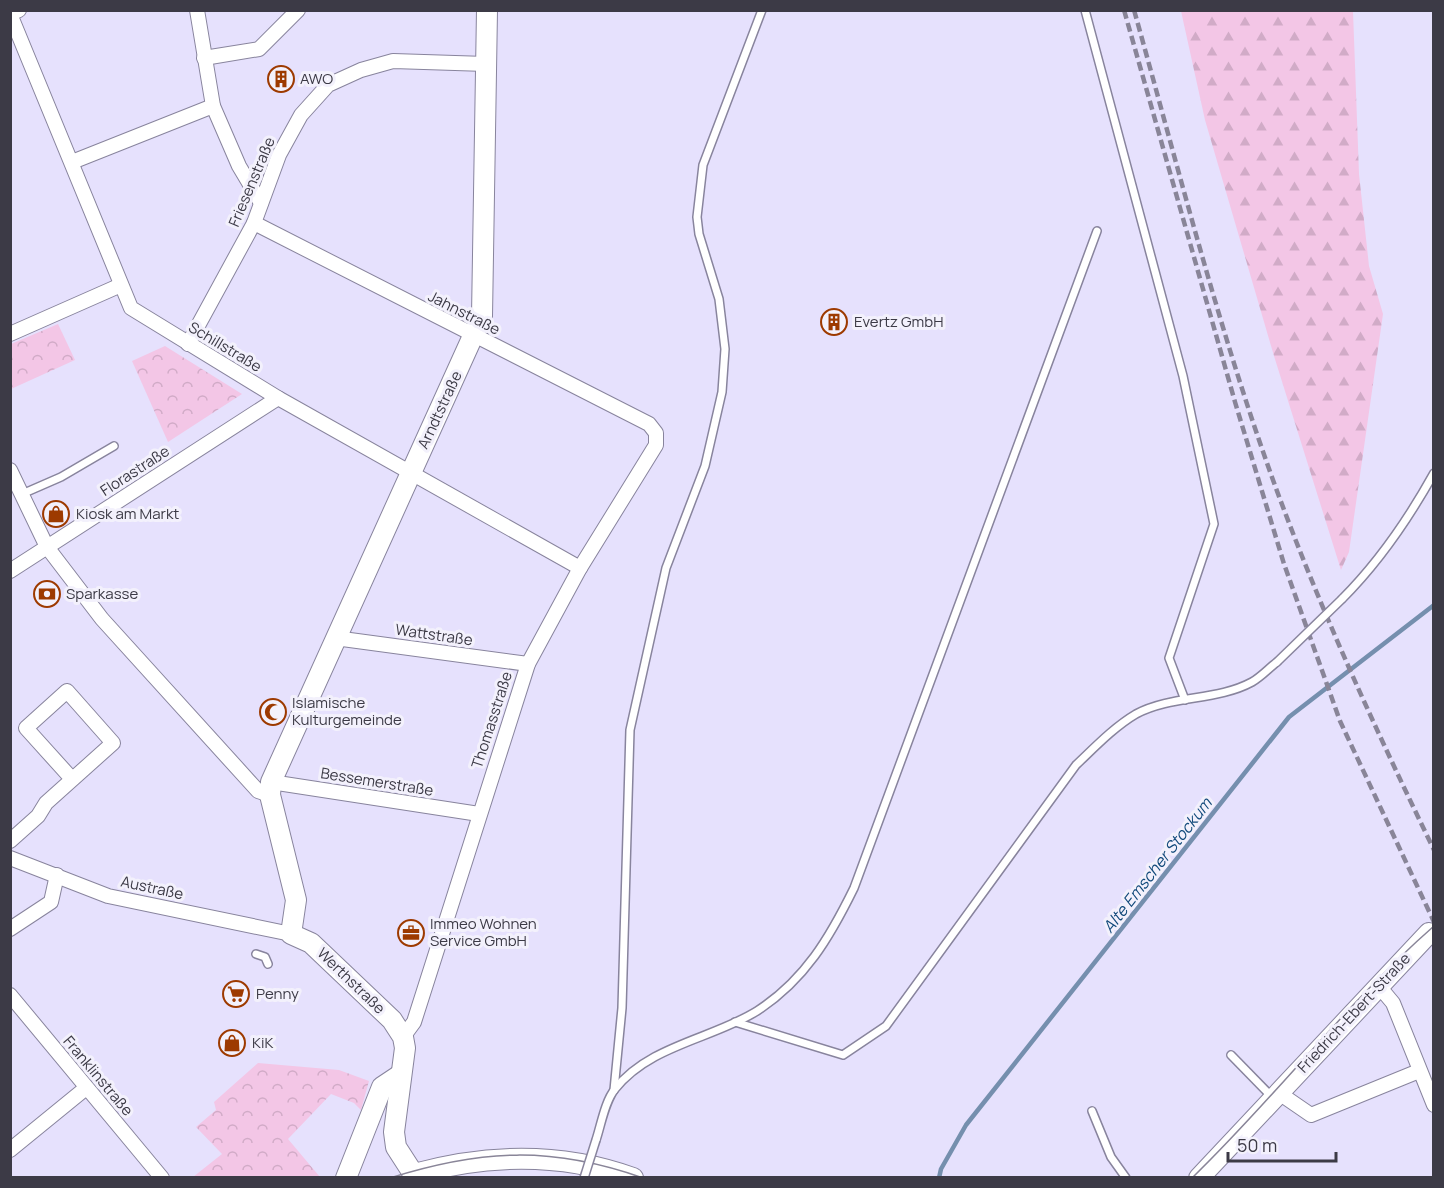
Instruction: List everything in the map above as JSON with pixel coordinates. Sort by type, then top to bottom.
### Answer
[{"type":"street","points":[[10,14],[19,10]]},
{"type":"street","points":[[196,10],[213,106],[239,166],[261,203]]},
{"type":"street","points":[[204,58],[259,49],[298,10]]},
{"type":"street","name":"Arndtstraße","points":[[270,788],[335,638],[482,316],[487,10]]},
{"type":"street","name":"Schillstraße","points":[[10,14],[131,308],[278,398],[580,567]]},
{"type":"street","name":"Friesenstraße","points":[[188,345],[254,224],[279,155],[301,115],[328,85],[362,70],[393,61],[486,63]]},
{"type":"street","points":[[72,162],[213,106]]},
{"type":"street","name":"Jahnstraße","points":[[254,224],[649,424],[656,433]]},
{"type":"street","points":[[10,334],[121,285]]},
{"type":"street","name":"Florastraße","points":[[10,571],[278,398]]},
{"type":"street","name":"Thomasstraße","points":[[403,1036],[414,1022],[528,664],[580,567],[656,445],[656,433]]},
{"type":"street","points":[[10,470],[47,547],[102,619],[258,791],[270,788],[296,900],[291,934]]},
{"type":"street","name":"Wattstraße","points":[[335,638],[528,664]]},
{"type":"street","points":[[10,841],[38,816],[46,803],[72,779],[112,742],[67,691],[26,728],[72,779]]},
{"type":"street","name":"Bessemerstraße","points":[[270,788],[480,814]]},
{"type":"street","name":"Austraße","points":[[10,858],[108,896],[291,934]]},
{"type":"street","points":[[10,929],[51,902],[57,875]]},
{"type":"street","name":"Friedrich-Ebert-Straße","points":[[1199,1178],[1429,933]]},
{"type":"street","name":"Werthstraße","points":[[291,934],[312,943],[392,1020],[403,1036]]},
{"type":"street","points":[[1378,985],[1392,1003],[1434,1105]]},
{"type":"street","name":"Franklinstraße","points":[[10,995],[162,1178]]},
{"type":"street","points":[[403,1036],[405,1048],[394,1131],[396,1146],[411,1177],[469,1162],[535,1158],[581,1162],[633,1178]]},
{"type":"street","points":[[1276,1096],[1311,1115],[1419,1071]]},
{"type":"street","points":[[346,1178],[382,1087],[400,1075]]},
{"type":"street","points":[[10,1150],[86,1088]]},
{"type":"lane","points":[[584,1178],[614,1090],[622,1008],[630,730],[666,568],[705,466],[722,392],[725,349],[719,299],[699,234],[697,217],[703,165],[762,10]]},
{"type":"lane","points":[[1085,10],[1183,376],[1214,524],[1169,658],[1185,700]]},
{"type":"lane","points":[[614,1090],[641,1065],[756,1011],[795,980],[830,937],[854,888],[1097,231]]},
{"type":"lane","points":[[22,494],[61,477],[114,446]]},
{"type":"lane","points":[[735,1022],[843,1055],[886,1026],[1076,765],[1103,739],[1136,714],[1164,704],[1233,690],[1253,682],[1277,662],[1363,578],[1387,547],[1434,473]]},
{"type":"lane","points":[[256,954],[265,957],[268,964]]},
{"type":"lane","points":[[1231,1055],[1276,1096]]},
{"type":"lane","points":[[1092,1110],[1111,1157],[1126,1178]]},
{"type":"green space","points":[[1181,11],[1353,11],[1359,174],[1369,266],[1383,314],[1349,552],[1341,570],[1274,356],[1205,120]]},
{"type":"green space","points":[[58,324],[75,360],[11,389],[11,344]]},
{"type":"green space","points":[[165,346],[242,394],[168,442],[132,361]]},
{"type":"green space","points":[[258,1063],[339,1070],[369,1081],[361,1110],[354,1103],[331,1094],[288,1139],[320,1177],[193,1177],[222,1154],[196,1127],[216,1110],[214,1102]]},
{"type":"waterway","name":"Alte Emscher Stockum","points":[[939,1178],[941,1169],[966,1125],[1289,717],[1434,605]]},
{"type":"tram line","points":[[1192,1178],[1371,986],[1434,926]]},
{"type":"tram line","points":[[390,1178],[456,1161],[517,1155],[578,1160],[643,1178]]},
{"type":"railway","points":[[1124,10],[1235,402],[1284,564],[1340,721],[1434,922]]},
{"type":"railway","points":[[1134,10],[1216,305],[1273,480],[1309,574],[1349,667],[1434,850]]},
{"type":"place","name":"AWO","points":[[281,79]]},
{"type":"place","name":"Evertz GmbH","points":[[834,322]]},
{"type":"place","name":"Kiosk am Markt","points":[[56,514]]},
{"type":"place","name":"Sparkasse","points":[[47,594]]},
{"type":"place","name":"Islamische Kulturgemeinde","points":[[273,712]]},
{"type":"place","name":"Immeo Wohnen Service GmbH","points":[[411,933]]},
{"type":"place","name":"Penny","points":[[236,994]]},
{"type":"place","name":"KiK","points":[[232,1043]]}]
